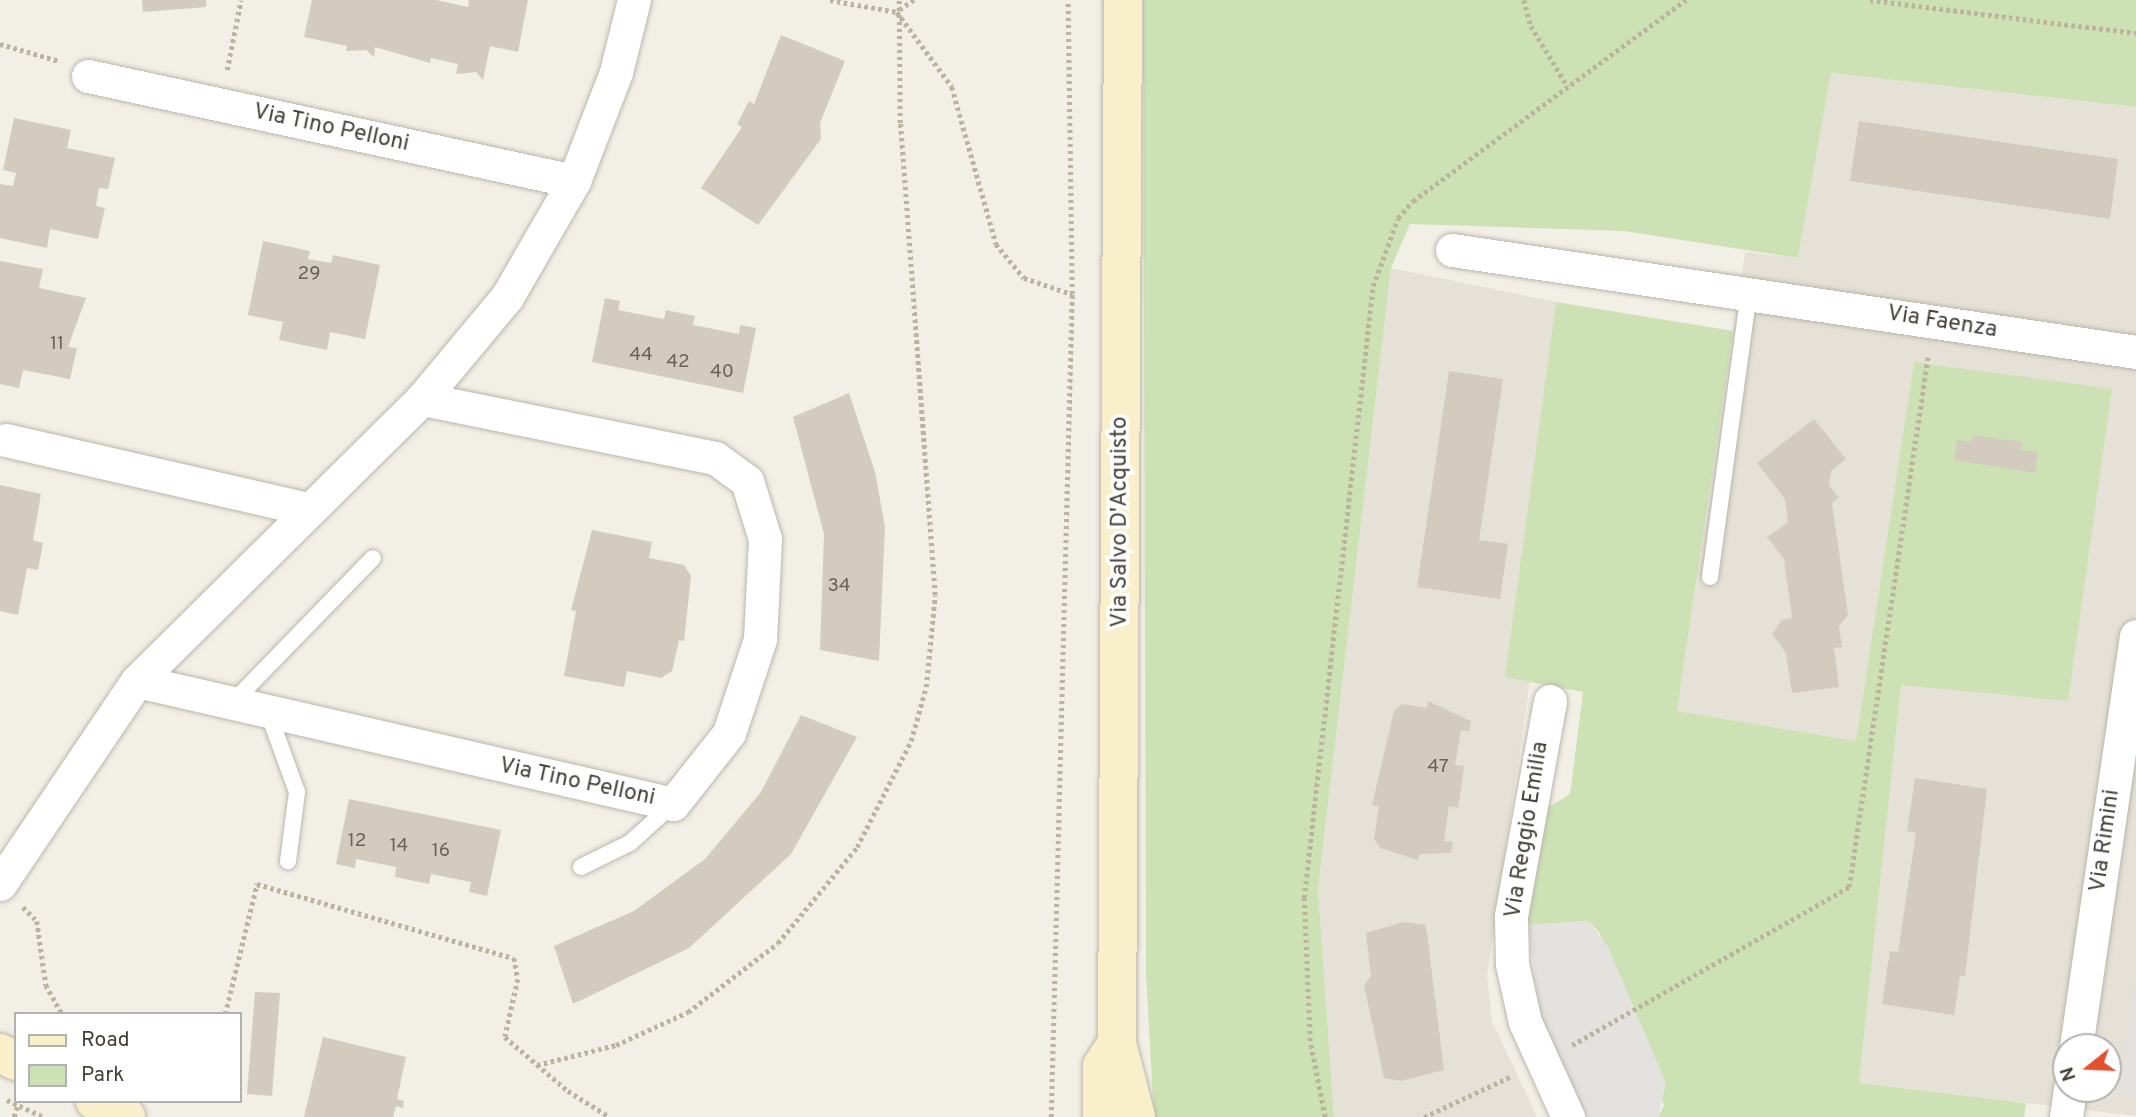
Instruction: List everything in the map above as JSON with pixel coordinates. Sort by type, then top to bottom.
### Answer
[{"type":"street","points":[[9,894],[137,681],[307,509],[422,399],[507,297],[574,181],[616,72],[634,0]]},
{"type":"street","name":"Via Salvo D'Acquisto","points":[[1123,0],[1117,1043],[1136,1117]]},
{"type":"street","name":"Via Tino Pelloni","points":[[88,76],[574,181]]},
{"type":"street","name":"Via Faenza","points":[[1452,250],[2136,352]]},
{"type":"street","name":"Via Tino Pelloni","points":[[137,681],[269,715],[674,804],[729,733],[760,639],[765,539],[747,481],[715,458],[422,399]]},
{"type":"street","points":[[6,440],[307,509]]},
{"type":"street","name":"Via Rimini","points":[[2078,1033],[2136,636]]},
{"type":"street","name":"Via Reggio Emilia","points":[[1550,701],[1511,916],[1513,979],[1540,1063],[1568,1117]]},
{"type":"street","name":"Via Salvo D'Acquisto","points":[[1102,1117],[1102,1066],[1117,1043]]},
{"type":"street","points":[[99,1103],[126,1117]]},
{"type":"lane","points":[[1710,577],[1749,295]]},
{"type":"lane","points":[[230,705],[373,558]]},
{"type":"lane","points":[[269,715],[297,792],[288,861]]},
{"type":"lane","points":[[581,867],[630,843],[674,804]]},
{"type":"path","points":[[220,105],[241,0]]},
{"type":"path","points":[[830,0],[897,12],[952,87],[1005,261],[1039,286],[1072,294]]},
{"type":"path","points":[[537,1065],[616,1045],[688,1012],[778,943],[857,847],[911,741],[926,687],[935,595],[897,12],[899,0]]},
{"type":"path","points":[[897,12],[914,0]]},
{"type":"path","points":[[1051,1117],[1072,294],[1068,0]]},
{"type":"path","points":[[1524,0],[1531,26],[1568,87]]},
{"type":"path","points":[[1325,1117],[1310,1041],[1304,898],[1373,286],[1398,218],[1413,201],[1686,0]]},
{"type":"path","points":[[1870,0],[2136,33]]},
{"type":"path","points":[[0,44],[39,51],[88,76]]},
{"type":"path","points":[[1424,1117],[1540,1063],[1849,887],[1933,322]]},
{"type":"path","points":[[225,1012],[257,884],[514,958],[519,979],[505,1037],[537,1065],[610,1117]]},
{"type":"path","points":[[9,894],[37,921],[46,985],[61,1012]]},
{"type":"path","points":[[0,1097],[43,1117]]},
{"type":"path","points":[[14,1117],[18,1105]]},
{"type":"shaded area","points":[[1831,73],[2136,107],[2136,1116],[1859,1083],[1901,684],[1914,363],[1856,741],[1677,711],[1745,252],[1798,258]]},
{"type":"shaded area","points":[[1391,268],[1556,302],[1506,676],[1530,681],[1487,976],[1492,1021],[1537,1117],[1334,1117],[1318,889]]},
{"type":"shaded area","points":[[1588,921],[1608,947],[1666,1083],[1658,1117],[1588,1117],[1543,1034],[1527,925]]},
{"type":"shaded area","points":[[2136,972],[2136,1096],[2122,1094],[2122,1072]]},
{"type":"green space","points":[[1143,0],[2136,0],[2136,107],[1831,73],[1798,258],[1624,231],[1410,224],[1391,268],[1318,889],[1334,1117],[1154,1117],[1146,975]]},
{"type":"green space","points":[[1556,302],[1733,331],[1677,711],[1856,741],[1914,362],[2112,389],[2068,701],[1901,685],[1859,1083],[2026,1103],[2024,1117],[1658,1117],[1664,1105],[1599,932],[1588,921],[1527,925],[1544,810],[1570,794],[1583,692],[1505,677]]},
{"type":"building","points":[[142,0],[206,0],[206,7],[143,12]]},
{"type":"building","points":[[312,0],[436,0],[468,7],[469,0],[528,0],[518,52],[490,46],[483,80],[476,72],[456,74],[458,64],[431,58],[430,63],[375,47],[374,57],[366,50],[346,51],[347,46],[304,37]]},
{"type":"building","points":[[781,35],[845,61],[820,123],[821,139],[758,225],[701,188],[742,127],[737,124],[749,101],[754,104]]},
{"type":"building","points":[[14,118],[71,130],[67,148],[115,158],[108,189],[99,188],[96,206],[105,208],[98,239],[50,229],[47,248],[0,238],[0,184],[13,186],[16,173],[3,170]]},
{"type":"building","points":[[1859,121],[2118,159],[2110,219],[1850,181]]},
{"type":"building","points":[[263,241],[310,251],[308,259],[331,263],[333,255],[380,265],[365,339],[330,332],[327,350],[279,340],[283,322],[248,315]]},
{"type":"building","points":[[0,261],[43,269],[39,288],[86,298],[68,347],[77,348],[70,379],[23,370],[19,388],[0,384]]},
{"type":"building","points":[[605,298],[620,301],[618,310],[664,319],[666,310],[695,316],[693,325],[739,334],[740,325],[756,328],[743,393],[592,362]]},
{"type":"building","points":[[1449,371],[1503,379],[1479,540],[1508,544],[1500,599],[1417,587]]},
{"type":"building","points":[[849,393],[875,472],[885,527],[879,661],[820,650],[824,534],[793,417]]},
{"type":"building","points":[[1814,419],[1846,459],[1831,471],[1829,485],[1839,498],[1832,503],[1848,615],[1839,626],[1842,647],[1834,648],[1839,687],[1792,693],[1786,653],[1772,634],[1782,620],[1792,618],[1784,559],[1767,537],[1788,522],[1785,499],[1757,463]]},
{"type":"building","points":[[1973,435],[2022,442],[2021,450],[2038,452],[2035,473],[1954,460],[1957,440],[1972,442]]},
{"type":"building","points":[[0,485],[41,494],[33,540],[43,543],[38,570],[27,568],[18,615],[0,611]]},
{"type":"building","points":[[592,530],[652,542],[649,558],[684,565],[691,576],[684,641],[679,640],[672,671],[661,678],[627,671],[624,687],[564,676],[576,611],[571,610]]},
{"type":"building","points":[[1428,701],[1471,721],[1469,732],[1461,730],[1455,765],[1464,766],[1458,808],[1449,806],[1444,841],[1453,842],[1451,853],[1419,854],[1418,860],[1380,848],[1374,839],[1379,806],[1372,805],[1394,711],[1402,704],[1427,708]]},
{"type":"building","points":[[801,715],[857,737],[791,854],[689,948],[573,1004],[554,946],[634,911],[705,859],[761,792]]},
{"type":"building","points":[[1915,778],[1987,789],[1965,976],[1960,976],[1954,1015],[1882,1004],[1890,951],[1898,952],[1916,833],[1907,831]]},
{"type":"building","points":[[349,799],[501,830],[487,896],[469,892],[471,882],[431,874],[429,884],[395,877],[396,867],[356,859],[355,868],[336,864]]},
{"type":"building","points":[[1404,922],[1426,925],[1444,1070],[1401,1081],[1384,1078],[1364,985],[1371,976],[1366,933]]},
{"type":"building","points":[[255,992],[280,993],[272,1096],[247,1094]]},
{"type":"building","points":[[323,1037],[406,1057],[397,1099],[404,1101],[403,1108],[396,1106],[393,1117],[304,1117]]}]
